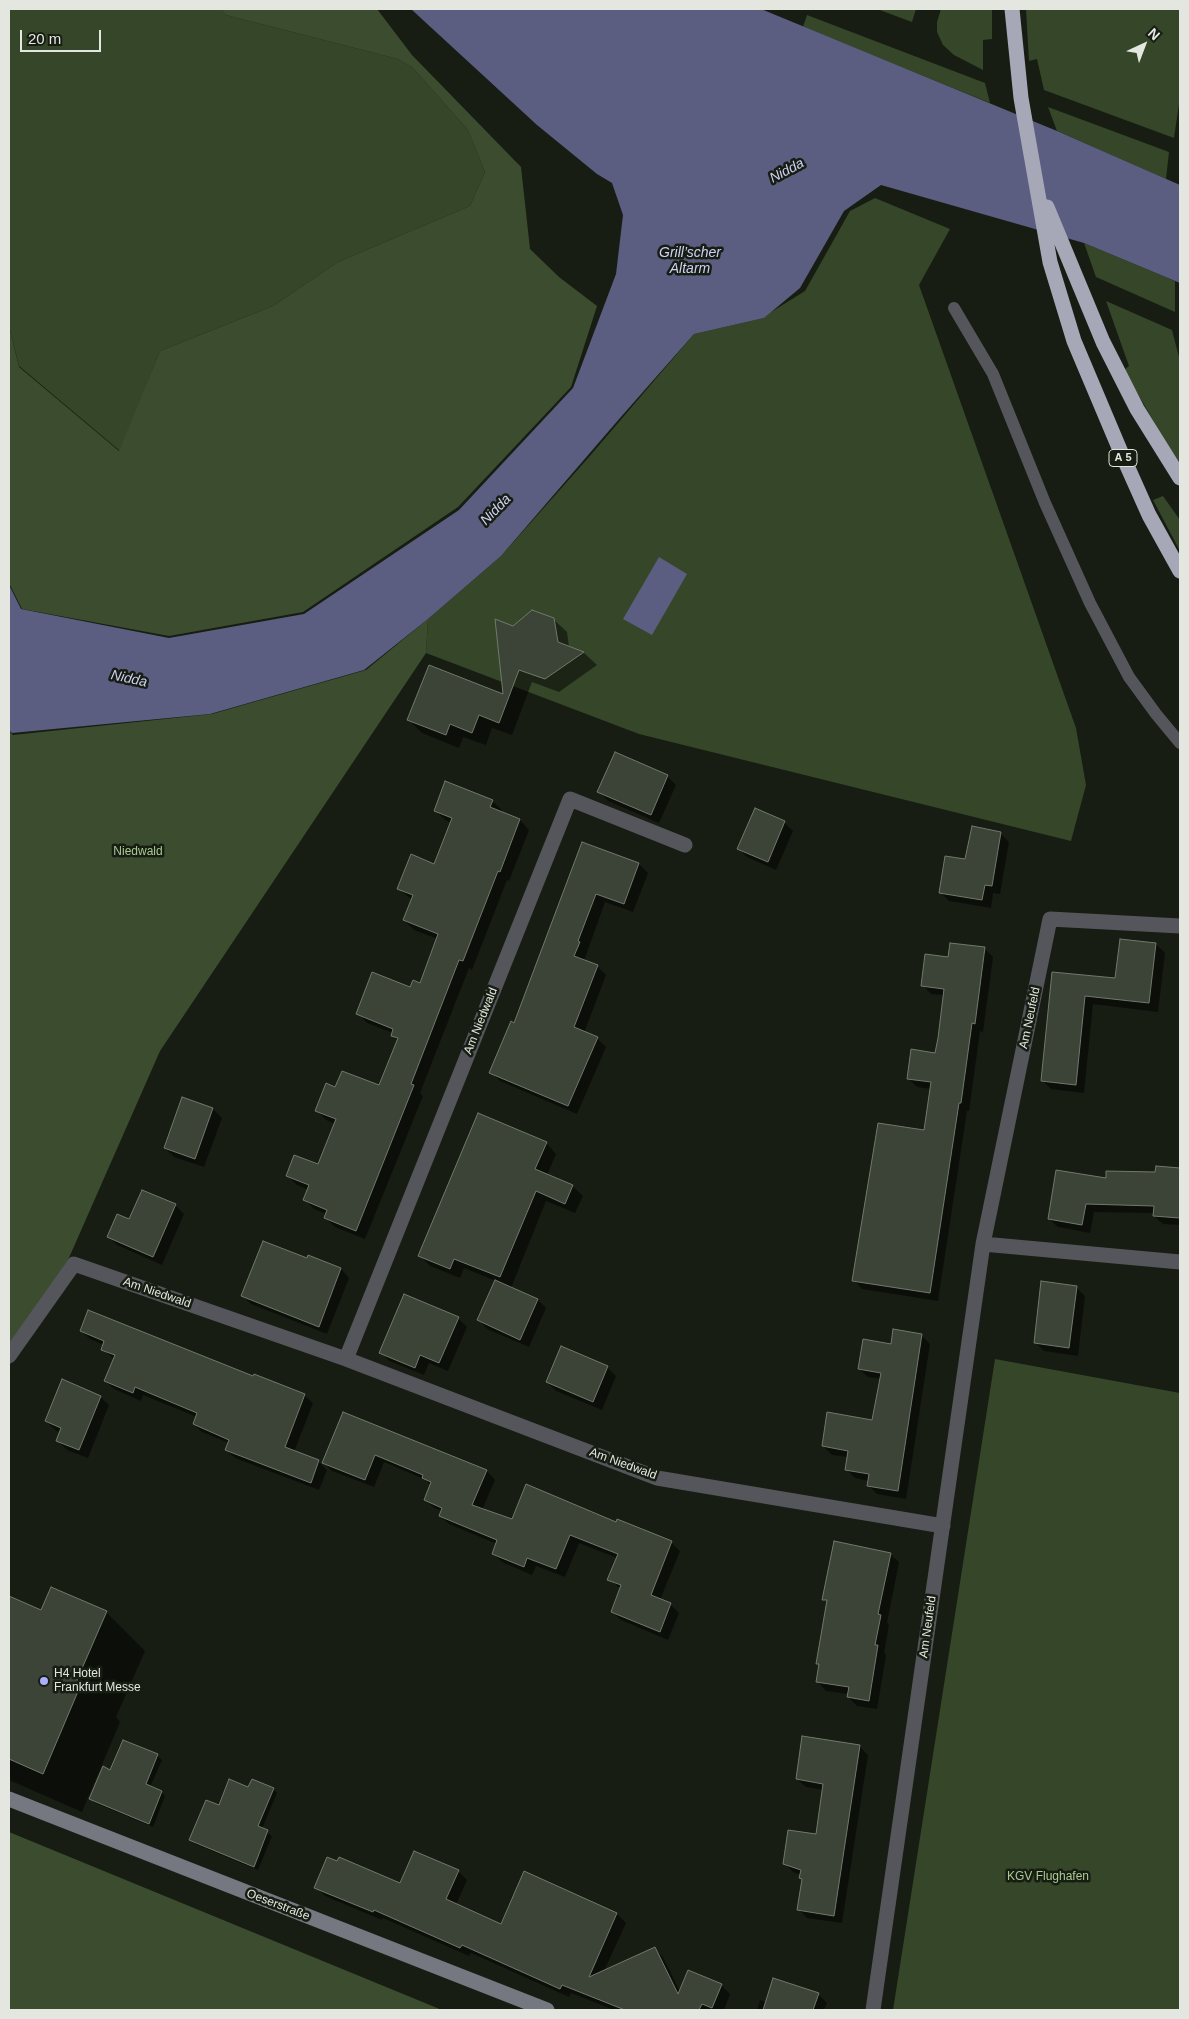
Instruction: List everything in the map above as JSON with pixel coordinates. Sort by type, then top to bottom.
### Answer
[{"type":"highway","name":"A 5","points":[[1012,9],[1017,74],[1050,262],[1074,341],[1142,499],[1180,571]]},
{"type":"highway","name":"A 5","points":[[1036,180],[1103,342],[1137,409],[1180,478]]},
{"type":"street","name":"Am Niedwald","points":[[346,1359],[570,799],[685,845]]},
{"type":"street","name":"Am Neufeld","points":[[873,2010],[983,1244],[1050,919],[1180,926]]},
{"type":"street","points":[[983,1244],[1180,1262]]},
{"type":"street","name":"Am Niedwald","points":[[9,1356],[74,1264],[346,1359],[657,1478],[943,1526]]},
{"type":"street","name":"Oeserstraße","points":[[9,1799],[547,2010]]},
{"type":"lane","points":[[954,308],[993,374],[1045,503],[1090,603],[1129,677],[1180,743]]},
{"type":"green space","points":[[9,9],[221,9],[226,15],[398,59],[412,67],[468,130],[485,172],[470,206],[338,262],[273,306],[160,351],[120,451],[19,366],[9,326]]},
{"type":"green space","points":[[221,9],[377,9],[412,55],[521,167],[530,249],[559,277],[597,306],[571,387],[458,507],[303,612],[169,636],[22,609],[9,583],[9,326],[19,367],[119,451],[160,351],[273,306],[338,262],[470,206],[485,172],[468,130],[412,67],[398,59],[226,15]]},
{"type":"green space","points":[[877,9],[916,9],[912,22]]},
{"type":"green space","points":[[941,9],[992,9],[992,39],[983,40],[983,70],[954,55],[943,45],[937,32],[937,22]]},
{"type":"green space","points":[[1026,9],[1180,9],[1180,97],[1174,138],[1044,90],[1037,59],[1029,61]]},
{"type":"green space","points":[[807,15],[985,83],[990,103],[803,27]]},
{"type":"green space","points":[[1048,107],[1169,152],[1166,179],[1057,131]]},
{"type":"green space","points":[[875,198],[950,229],[919,285],[1076,728],[1086,785],[1071,841],[639,734],[426,653],[428,619],[501,556],[694,334],[764,318],[805,291],[850,211]]},
{"type":"green space","points":[[1084,243],[1175,281],[1175,312],[1096,277]]},
{"type":"green space","points":[[1106,301],[1172,330],[1180,361],[1180,467],[1124,370],[1129,366]]},
{"type":"green space","points":[[1163,496],[1180,520],[1180,551],[1153,500]]},
{"type":"green space","name":"Niedwald","points":[[428,619],[426,653],[160,1051],[68,1260],[9,1344],[9,731],[13,735],[212,714],[366,670]]},
{"type":"green space","name":"KGV Flughafen","points":[[995,1359],[1180,1393],[1180,2010],[893,2010]]},
{"type":"green space","points":[[9,1832],[442,2010],[9,2010]]},
{"type":"water","points":[[411,9],[761,9],[1057,131],[1180,185],[1180,283],[1084,243],[881,185],[844,211],[800,288],[764,318],[694,334],[501,556],[428,619],[364,670],[210,714],[12,733],[9,730],[9,585],[21,609],[169,638],[304,614],[459,510],[573,388],[616,274],[623,215],[612,183],[597,174],[537,125]]},
{"type":"water","points":[[659,557],[687,574],[652,635],[623,619]]},
{"type":"building","points":[[532,610],[554,618],[558,642],[584,652],[545,679],[519,670],[499,723],[479,715],[472,733],[450,724],[446,735],[407,720],[429,665],[503,694],[495,619],[513,626]]},
{"type":"building","points":[[615,752],[668,775],[651,815],[597,792]]},
{"type":"building","points":[[445,781],[493,800],[490,807],[520,819],[463,961],[459,960],[411,1084],[414,1085],[356,1231],[324,1218],[327,1210],[303,1200],[309,1185],[286,1176],[294,1155],[318,1164],[336,1119],[315,1111],[326,1083],[335,1087],[342,1071],[379,1085],[398,1038],[391,1036],[393,1029],[356,1014],[372,972],[410,987],[413,980],[420,983],[438,934],[403,920],[413,895],[397,889],[411,854],[434,864],[452,818],[434,811]]},
{"type":"building","points":[[755,808],[785,821],[768,862],[737,849]]},
{"type":"building","points":[[972,826],[1001,832],[992,886],[985,885],[982,900],[939,893],[945,856],[965,859]]},
{"type":"building","points":[[582,842],[639,863],[624,904],[596,894],[578,941],[580,942],[574,956],[598,965],[574,1027],[598,1037],[568,1106],[489,1073],[511,1021],[514,1023]]},
{"type":"building","points":[[1120,939],[1156,943],[1149,1003],[1085,996],[1076,1085],[1041,1081],[1052,972],[1115,978]]},
{"type":"building","points":[[950,943],[985,947],[975,1024],[972,1023],[930,1293],[852,1281],[878,1123],[924,1130],[931,1082],[907,1079],[911,1049],[935,1053],[944,989],[921,986],[925,954],[948,957]]},
{"type":"building","points":[[182,1097],[213,1108],[195,1159],[164,1148]]},
{"type":"building","points":[[478,1113],[547,1142],[535,1169],[573,1185],[565,1204],[536,1191],[500,1277],[454,1259],[450,1269],[418,1256]]},
{"type":"building","points":[[1156,1166],[1180,1168],[1180,1218],[1153,1216],[1154,1206],[1086,1204],[1082,1225],[1048,1219],[1056,1170],[1106,1178],[1106,1171],[1155,1172]]},
{"type":"building","points":[[142,1190],[176,1204],[153,1257],[107,1237],[117,1214],[129,1219]]},
{"type":"building","points":[[263,1241],[307,1258],[308,1255],[341,1268],[319,1327],[241,1296]]},
{"type":"building","points":[[495,1280],[538,1299],[520,1340],[477,1320]]},
{"type":"building","points":[[1041,1281],[1077,1286],[1069,1348],[1034,1343]]},
{"type":"building","points":[[404,1294],[459,1317],[439,1363],[420,1355],[415,1368],[379,1353]]},
{"type":"building","points":[[88,1310],[253,1376],[254,1374],[305,1394],[285,1447],[319,1460],[311,1483],[225,1450],[229,1440],[193,1424],[197,1413],[135,1387],[133,1393],[104,1381],[115,1355],[101,1350],[104,1341],[80,1331]]},
{"type":"building","points":[[893,1329],[922,1334],[898,1491],[867,1486],[869,1474],[845,1470],[848,1451],[822,1446],[827,1412],[872,1420],[881,1373],[858,1369],[863,1339],[891,1344]]},
{"type":"building","points":[[561,1346],[608,1366],[593,1402],[546,1382]]},
{"type":"building","points":[[62,1379],[101,1396],[79,1450],[56,1441],[61,1428],[45,1421]]},
{"type":"building","points":[[343,1412],[487,1470],[472,1505],[512,1519],[526,1484],[616,1522],[617,1519],[672,1541],[651,1595],[671,1603],[660,1632],[611,1612],[621,1585],[607,1580],[618,1554],[570,1535],[556,1569],[527,1558],[524,1567],[492,1554],[497,1540],[439,1516],[442,1508],[424,1500],[431,1482],[422,1478],[423,1475],[375,1455],[365,1480],[322,1463]]},
{"type":"building","points":[[834,1541],[891,1553],[878,1614],[881,1615],[875,1645],[878,1645],[869,1701],[847,1697],[849,1687],[816,1682],[819,1664],[816,1664],[827,1600],[822,1600]]},
{"type":"building","name":"H4 Hotel Frankfurt Messe","points":[[51,1587],[107,1611],[77,1680],[82,1682],[43,1774],[9,1759],[9,1596],[41,1610]]},
{"type":"building","points":[[802,1736],[860,1745],[834,1916],[797,1910],[802,1879],[799,1878],[801,1870],[783,1864],[788,1830],[816,1834],[823,1784],[796,1779]]},
{"type":"building","points":[[123,1740],[158,1754],[146,1784],[162,1791],[149,1824],[89,1799],[103,1766],[110,1770]]},
{"type":"building","points":[[229,1779],[248,1787],[252,1779],[274,1788],[258,1826],[268,1830],[254,1867],[189,1840],[206,1800],[219,1805]]},
{"type":"building","points":[[414,1851],[459,1870],[446,1899],[501,1924],[524,1871],[617,1913],[589,1977],[655,1947],[678,1994],[688,1970],[722,1984],[712,2008],[702,2004],[699,2010],[625,2010],[562,1985],[560,1989],[462,1945],[460,1948],[374,1910],[373,1912],[314,1888],[327,1857],[337,1861],[339,1857],[400,1883]]},
{"type":"building","points":[[773,1978],[819,1993],[813,2010],[763,2010]]},
{"type":"place","name":"H4 Hotel Frankfurt Messe","points":[[44,1681]]},
{"type":"water label","name":"Nidda","points":[[787,171]]},
{"type":"water label","name":"Grill’scher Altarm","points":[[690,262]]},
{"type":"water label","name":"Nidda","points":[[496,510]]},
{"type":"water label","name":"Nidda","points":[[129,679]]}]
